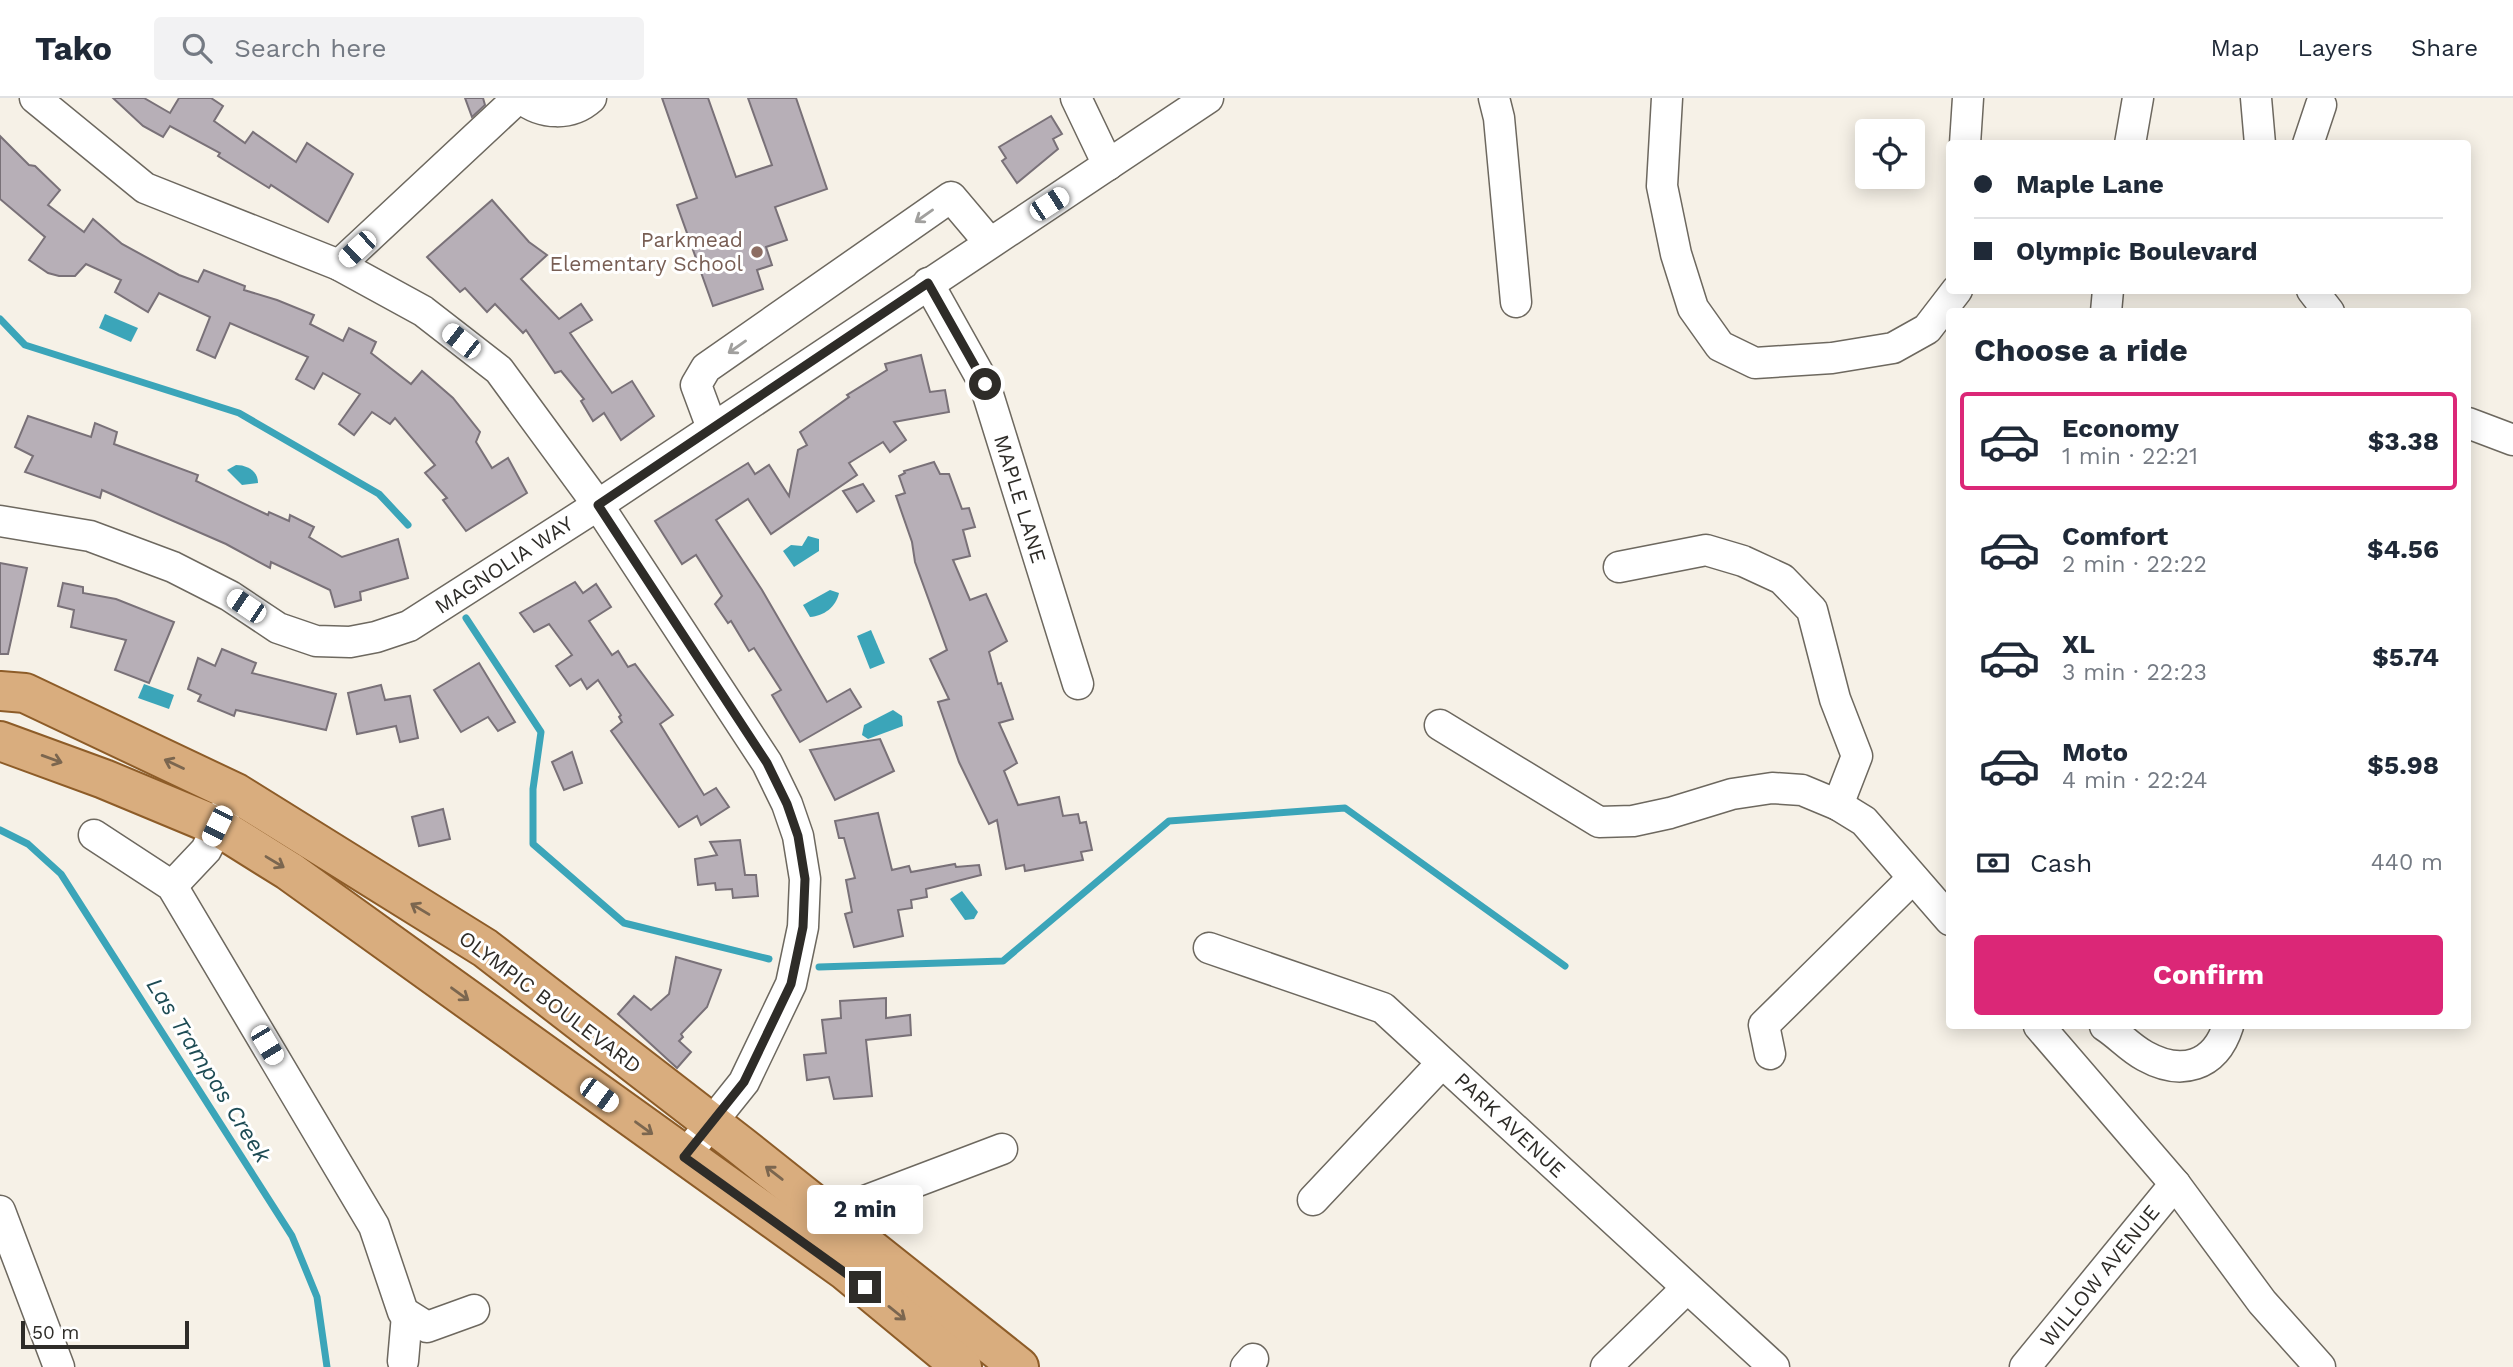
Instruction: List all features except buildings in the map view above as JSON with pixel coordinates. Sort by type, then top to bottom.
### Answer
[{"type":"main road","name":"OLYMPIC BOULEVARD","points":[[0,691],[25,693],[236,793],[485,948],[1019,1367]]},
{"type":"main road","points":[[0,741],[104,779],[217,826],[289,871],[846,1271],[962,1367]]},
{"type":"street","points":[[34,98],[145,188],[340,265],[423,311],[499,370],[598,505],[767,763],[787,804],[798,836],[805,879],[803,927],[791,984],[744,1082],[684,1157]]},
{"type":"street","points":[[340,265],[520,98],[541,109],[557,112],[574,109],[591,98]]},
{"type":"street","points":[[1076,98],[1108,165]]},
{"type":"street","name":"MAGNOLIA WAY","points":[[0,521],[90,536],[173,567],[230,596],[278,628],[316,641],[349,642],[376,637],[409,626],[598,505],[1208,98]]},
{"type":"street","points":[[1494,98],[1499,118],[1516,302]]},
{"type":"street","points":[[1667,98],[1662,186],[1676,254],[1693,308],[1720,346],[1755,363],[1832,358],[1894,348],[1927,329],[1954,294]]},
{"type":"street","points":[[1965,140],[1968,98]]},
{"type":"street","points":[[2131,140],[2138,98]]},
{"type":"street","points":[[2256,98],[2260,140]]},
{"type":"street","points":[[2309,140],[2321,105]]},
{"type":"street","points":[[712,428],[696,385],[706,369],[951,197],[989,243]]},
{"type":"street","name":"MAPLE LANE","points":[[928,283],[985,384],[1077,684]]},
{"type":"street","points":[[2315,294],[2326,308]]},
{"type":"street","points":[[2471,424],[2513,440]]},
{"type":"street","points":[[1619,566],[1706,550],[1742,561],[1782,579],[1812,610],[1835,699],[1857,756],[1839,805]]},
{"type":"street","points":[[1440,724],[1599,822],[1633,821],[1732,794],[1772,788],[1802,790],[1839,805],[1864,821],[1946,915]]},
{"type":"street","points":[[172,886],[206,850],[236,793]]},
{"type":"street","points":[[94,835],[172,886],[374,1226],[403,1312],[427,1327],[474,1310]]},
{"type":"street","points":[[1770,1054],[1764,1024],[1913,878]]},
{"type":"street","name":"PARK AVENUE","points":[[1209,948],[1383,1008],[1774,1367]]},
{"type":"street","points":[[2042,1029],[2175,1184],[2262,1302],[2320,1367]]},
{"type":"street","points":[[2109,1029],[2144,1056],[2187,1068],[2206,1058],[2218,1046],[2226,1029]]},
{"type":"street","points":[[1313,1200],[1442,1063]]},
{"type":"street","points":[[828,1215],[1002,1149]]},
{"type":"street","name":"WILLOW AVENUE","points":[[2025,1367],[2175,1184]]},
{"type":"street","points":[[0,1211],[59,1367]]},
{"type":"street","points":[[1606,1367],[1687,1288]]},
{"type":"street","points":[[403,1361],[407,1315]]},
{"type":"water","points":[[105,314],[138,328],[131,342],[99,328]]},
{"type":"water","points":[[236,465],[251,470],[258,483],[242,485],[227,470]]},
{"type":"water","points":[[808,536],[819,539],[819,551],[794,567],[783,551],[791,545],[802,546]]},
{"type":"water","points":[[830,590],[839,593],[835,603],[825,613],[810,617],[803,605]]},
{"type":"water","points":[[871,630],[885,663],[870,669],[857,636]]},
{"type":"water","points":[[144,684],[174,695],[169,709],[138,698]]},
{"type":"water","points":[[893,710],[902,716],[903,726],[868,739],[862,735],[864,725]]},
{"type":"water","points":[[962,891],[978,912],[974,919],[965,920],[950,899]]},
{"type":"waterway","points":[[0,319],[25,345],[239,413],[379,494],[408,525]]},
{"type":"waterway","points":[[466,618],[541,732],[533,789],[533,844],[624,923],[769,959]]},
{"type":"waterway","points":[[819,967],[1003,961],[1169,821],[1345,808],[1565,966]]},
{"type":"waterway","name":"Las Trampas Creek","points":[[0,830],[28,844],[61,874],[292,1236],[317,1297],[327,1367]]},
{"type":"place","name":"Parkmead Elementary School","points":[[757,252]]},
{"type":"route","points":[[865,1287],[684,1157],[744,1082],[791,984],[803,927],[805,879],[798,836],[787,804],[767,763],[598,505],[928,283],[985,384]]}]
